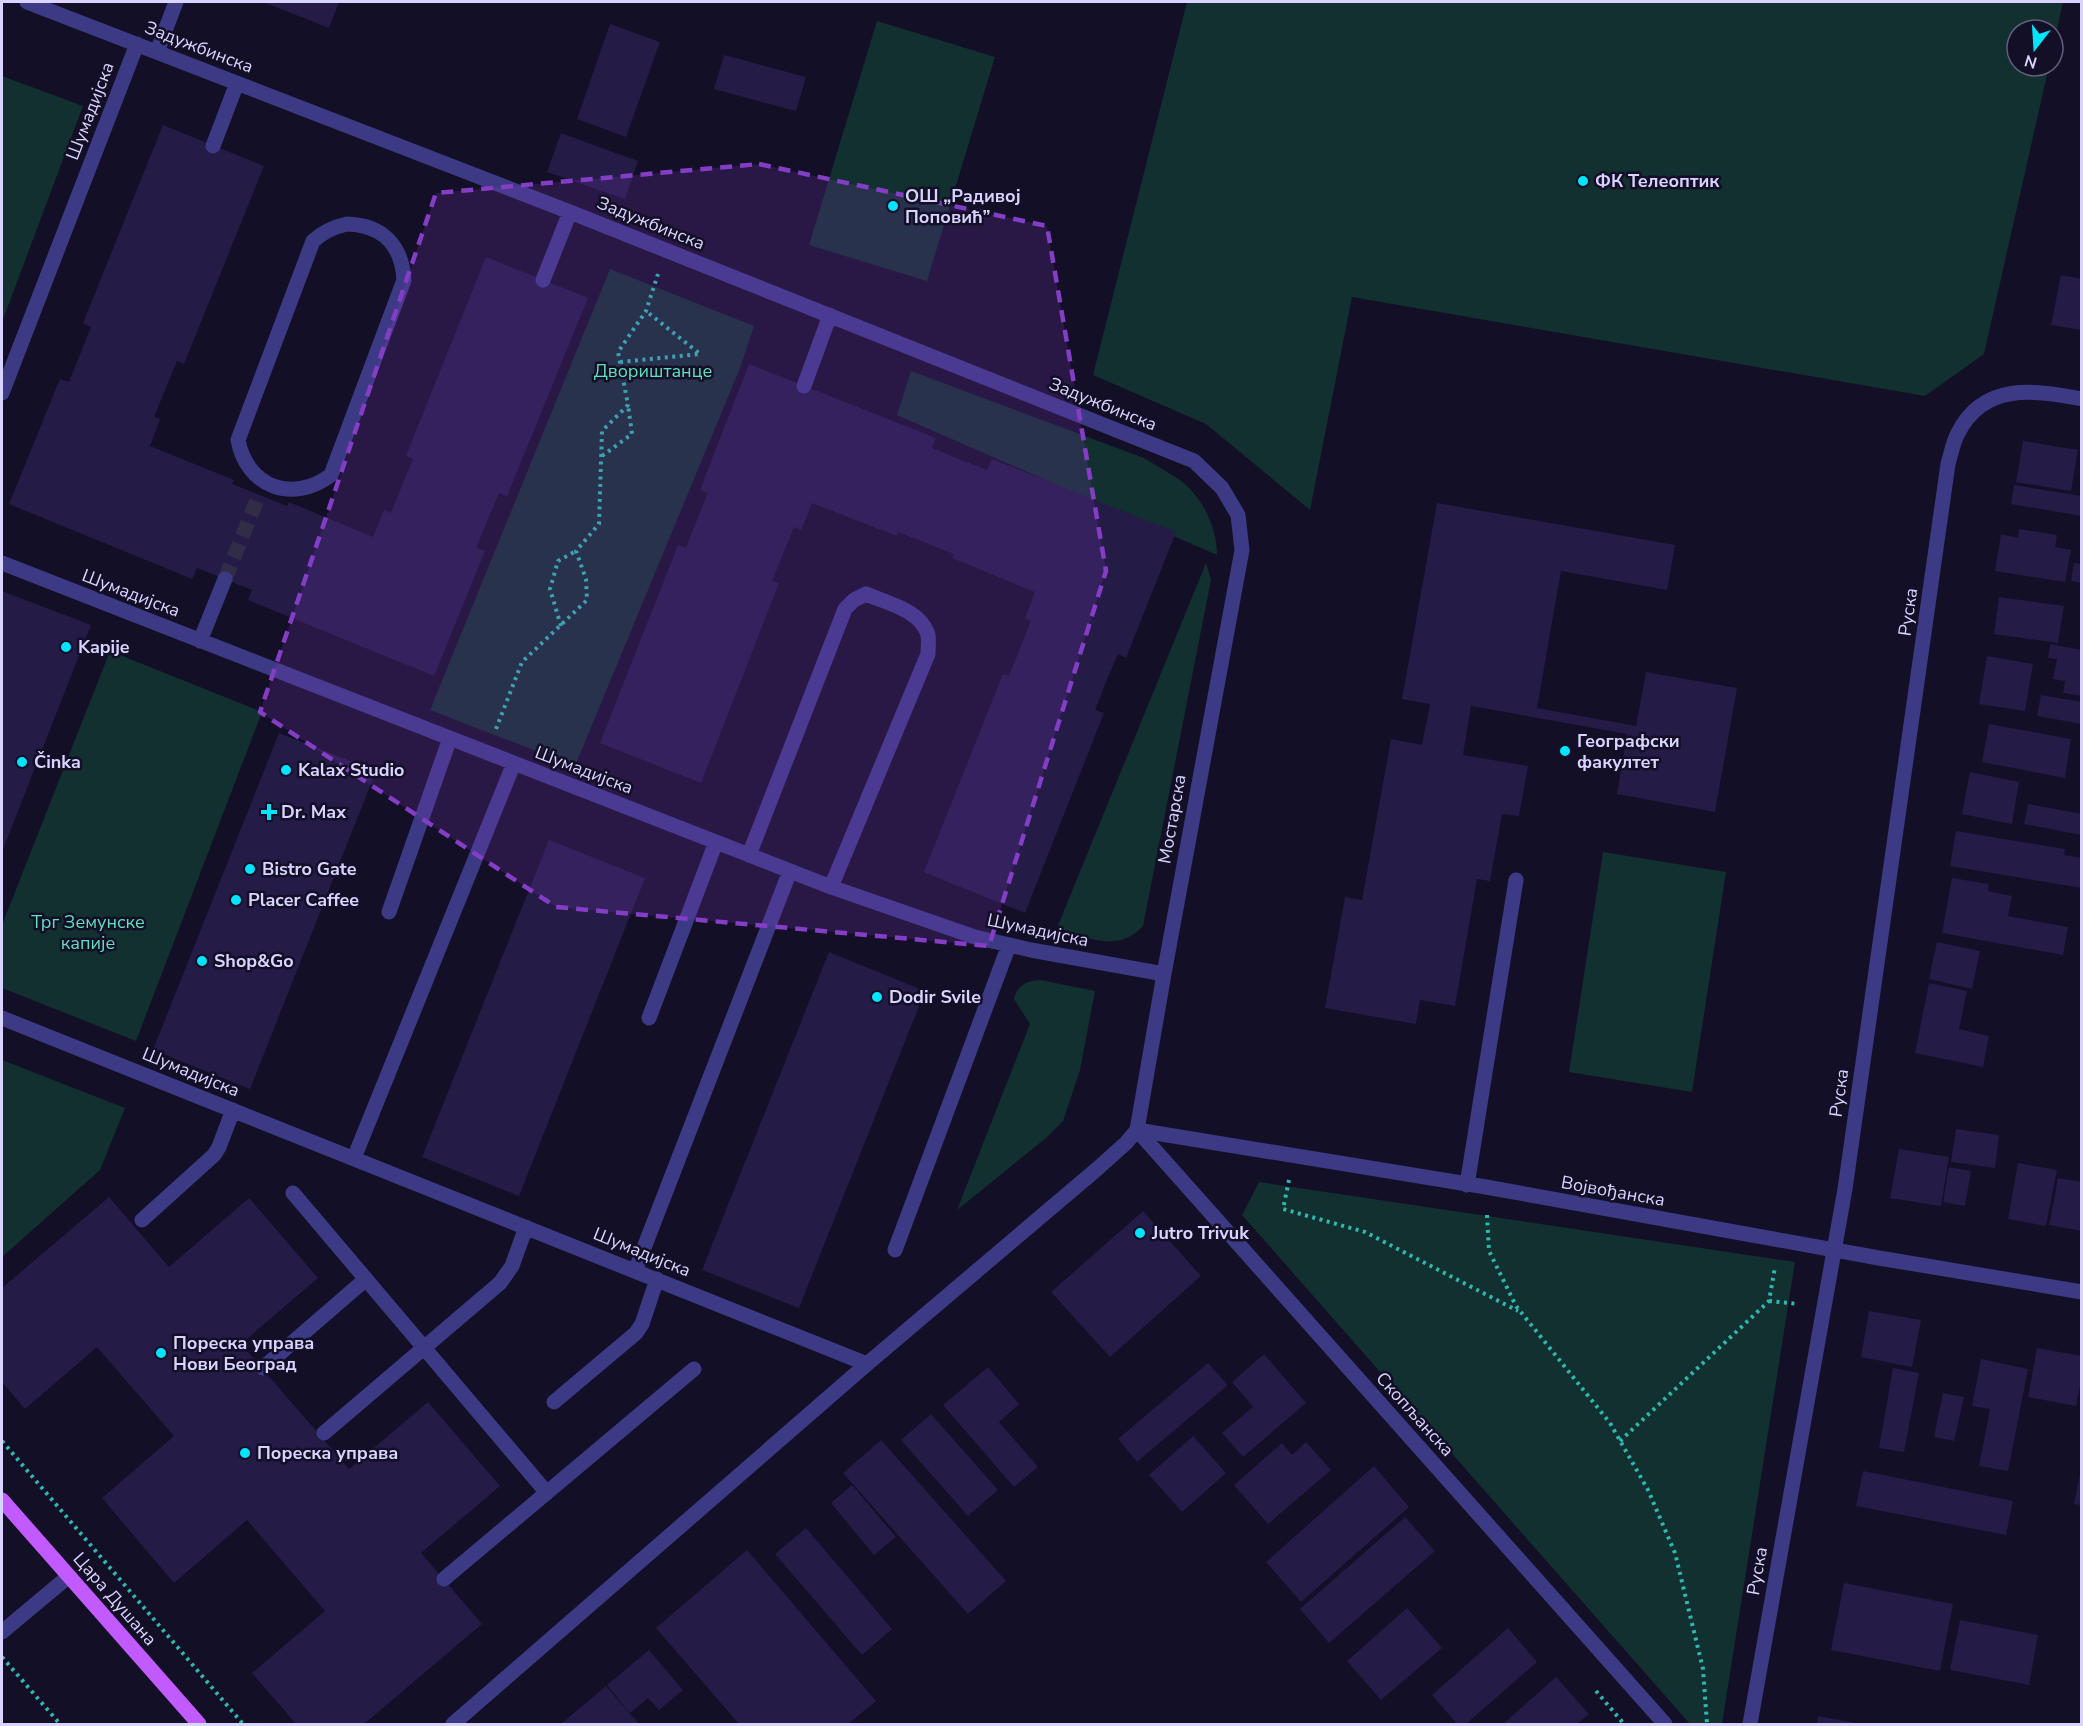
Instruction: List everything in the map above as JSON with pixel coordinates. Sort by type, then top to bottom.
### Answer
[{"type":"main road","name":"Цара Душана","points":[[2,1500],[199,1725]]},
{"type":"street","name":"Задужбинска","points":[[27,2],[570,212],[1194,461],[1222,488],[1238,515]]},
{"type":"street","points":[[156,52],[176,2]]},
{"type":"street","name":"Шумадијска","points":[[2,393],[136,44]]},
{"type":"street","points":[[213,146],[237,83]]},
{"type":"street","points":[[543,280],[570,212]]},
{"type":"street","points":[[359,224],[372,228],[383,234],[393,244],[403,267],[404,280],[331,475],[310,487],[298,490],[262,489],[245,463],[238,440],[313,241],[322,232],[334,227],[359,224]]},
{"type":"street","points":[[804,386],[830,315]]},
{"type":"street","name":"Руска","points":[[1750,1725],[1850,1154],[1948,464],[1957,434],[1970,415],[1988,400],[2011,393],[2033,391],[2082,399]]},
{"type":"street","name":"Мостарска","points":[[1137,1130],[1242,550],[1238,515]]},
{"type":"street","name":"Шумадијска","points":[[2,563],[831,887],[975,937],[1164,974]]},
{"type":"street","points":[[200,641],[225,579]]},
{"type":"street","points":[[749,855],[841,617],[854,600],[866,594],[919,618],[928,635],[928,654],[831,887]]},
{"type":"street","points":[[389,912],[450,738]]},
{"type":"street","points":[[354,1158],[514,763]]},
{"type":"street","points":[[649,1018],[716,842]]},
{"type":"street","points":[[635,1271],[790,871]]},
{"type":"street","points":[[1467,1185],[1516,880]]},
{"type":"street","points":[[895,1250],[1009,945]]},
{"type":"street","name":"Шумадијска","points":[[2,1018],[867,1364]]},
{"type":"street","points":[[142,1220],[214,1155],[233,1110]]},
{"type":"street","points":[[453,1725],[867,1364],[1096,1170],[1137,1130]]},
{"type":"street","name":"Војвођанска","points":[[1137,1130],[1486,1187],[1780,1241],[2082,1292]]},
{"type":"street","name":"Скопљанска","points":[[1137,1130],[1665,1725]]},
{"type":"street","points":[[293,1193],[547,1493]]},
{"type":"street","points":[[324,1432],[506,1276],[526,1227]]},
{"type":"street","points":[[263,1368],[366,1279]]},
{"type":"street","points":[[554,1402],[636,1333],[642,1324],[657,1279]]},
{"type":"street","points":[[444,1579],[694,1369]]},
{"type":"street","points":[[2,1632],[69,1576]]},
{"type":"path","points":[[601,457],[632,434],[618,352],[646,311],[665,250]]},
{"type":"path","points":[[620,362],[700,354],[646,311]]},
{"type":"path","points":[[561,626],[550,589],[558,561],[576,551],[599,524],[602,431],[628,405]]},
{"type":"path","points":[[487,753],[522,662],[587,600],[586,579],[576,551]]},
{"type":"path","points":[[1293,1156],[1283,1209],[1365,1232],[1521,1312]]},
{"type":"path","points":[[1486,1187],[1489,1251],[1516,1306],[1610,1423],[1648,1490],[1675,1553],[1703,1669],[1707,1725]]},
{"type":"path","points":[[1620,1441],[1769,1301],[1780,1241]]},
{"type":"path","points":[[2,1441],[243,1725]]},
{"type":"path","points":[[2,1656],[60,1725]]},
{"type":"highlighted area","points":[[759,164],[1047,226],[1106,571],[989,946],[556,907],[260,712],[436,193]]},
{"type":"green space","name":"ФК Телеоптик","points":[[1187,2],[2063,2],[2060,18],[2005,18],[2005,78],[2046,78],[1984,354],[1925,396],[1352,297],[1310,510],[1206,424],[1093,375]]},
{"type":"green space","points":[[877,21],[995,57],[927,281],[809,245]]},
{"type":"green space","points":[[2,76],[83,106],[2,322]]},
{"type":"green space","name":"Двориштанце","points":[[610,269],[754,326],[740,368],[575,766],[430,710]]},
{"type":"green space","points":[[911,371],[1144,458],[1186,485],[1200,502],[1211,522],[1217,555],[897,415]]},
{"type":"green space","points":[[1206,563],[1211,580],[1143,926],[1123,939],[1113,941],[1091,939],[1057,928]]},
{"type":"green space","name":"Трг Земунске капије","points":[[110,651],[262,712],[136,1041],[2,988],[2,925]]},
{"type":"green space","points":[[1603,852],[1726,872],[1692,1092],[1569,1072]]},
{"type":"green space","points":[[1040,980],[1095,991],[1080,1070],[1063,1121],[1046,1138],[957,1210],[1030,1024],[1014,999],[1015,994],[1023,985]]},
{"type":"green space","points":[[2,1060],[125,1108],[100,1170],[2,1257]]},
{"type":"green space","points":[[1259,1182],[1795,1262],[1722,1724],[1690,1724],[1242,1215]]},
{"type":"building","points":[[263,2],[339,2],[329,28]]},
{"type":"building","points":[[610,24],[660,42],[626,137],[577,119]]},
{"type":"building","points":[[724,55],[806,77],[796,111],[714,89]]},
{"type":"building","points":[[163,125],[264,166],[184,364],[177,361],[154,417],[160,419],[150,446],[234,480],[232,484],[287,506],[289,502],[373,537],[384,510],[391,513],[413,459],[406,456],[486,257],[588,298],[507,496],[499,493],[476,548],[485,551],[434,676],[248,600],[252,590],[197,568],[192,579],[9,504],[60,379],[69,382],[91,327],[83,323]]},
{"type":"building","points":[[561,133],[638,161],[625,199],[547,172]]},
{"type":"building","points":[[2061,275],[2082,279],[2082,330],[2051,325]]},
{"type":"building","points":[[749,364],[936,438],[932,448],[959,459],[987,470],[992,459],[1176,532],[1126,658],[1118,654],[1106,682],[1095,710],[1104,713],[1025,913],[924,872],[1003,674],[1009,676],[1031,621],[1025,618],[1035,592],[952,558],[954,554],[898,532],[897,536],[812,503],[801,530],[794,527],[772,581],[779,583],[701,783],[600,743],[678,545],[686,548],[708,493],[700,490]]},
{"type":"building","points":[[2023,441],[2078,450],[2071,491],[2016,482]]},
{"type":"building","points":[[2014,485],[2082,496],[2082,516],[2011,504]]},
{"type":"building","points":[[1437,503],[1675,545],[1667,590],[1561,571],[1537,708],[1636,726],[1646,672],[1737,688],[1715,812],[1617,794],[1627,734],[1471,706],[1463,755],[1528,766],[1519,816],[1502,814],[1490,881],[1477,879],[1455,1006],[1420,1000],[1416,1024],[1325,1008],[1345,897],[1362,900],[1391,739],[1422,745],[1430,704],[1402,699]]},
{"type":"building","points":[[2019,529],[2057,535],[2055,547],[2071,550],[2065,582],[1995,571],[2001,534],[2018,538]]},
{"type":"building","points":[[2074,563],[2082,564],[2082,583],[2071,581]]},
{"type":"building","points":[[2,591],[91,625],[2,852]]},
{"type":"building","points":[[1999,597],[2064,606],[2058,643],[1994,634]]},
{"type":"building","points":[[2050,644],[2082,650],[2082,696],[2063,693],[2065,681],[2053,679],[2057,659],[2048,658]]},
{"type":"building","points":[[1987,656],[2033,664],[2025,711],[1979,704]]},
{"type":"building","points":[[2041,695],[2082,702],[2082,724],[2037,716]]},
{"type":"building","points":[[1989,724],[2071,739],[2065,778],[1982,762]]},
{"type":"building","points":[[279,733],[376,771],[250,1089],[153,1050]]},
{"type":"building","points":[[1970,772],[2019,782],[2012,824],[1962,814]]},
{"type":"building","points":[[2028,804],[2082,814],[2082,835],[2024,824]]},
{"type":"building","points":[[1956,831],[2065,849],[2064,855],[2082,858],[2082,888],[1950,866]]},
{"type":"building","points":[[549,840],[645,878],[519,1196],[422,1157]]},
{"type":"building","points":[[1952,878],[1989,884],[1988,891],[2012,896],[2008,916],[2068,927],[2063,955],[1942,933]]},
{"type":"building","points":[[1937,942],[1980,951],[1972,989],[1929,979]]},
{"type":"building","points":[[829,952],[925,991],[799,1308],[702,1270]]},
{"type":"building","points":[[1929,983],[1967,991],[1959,1029],[1989,1036],[1983,1067],[1915,1053]]},
{"type":"building","points":[[1956,1129],[1999,1135],[1995,1168],[1951,1162]]},
{"type":"building","points":[[1899,1149],[1949,1157],[1941,1206],[1890,1198]]},
{"type":"building","points":[[2018,1163],[2057,1170],[2046,1226],[2008,1219]]},
{"type":"building","points":[[1949,1167],[1971,1171],[1965,1206],[1943,1202]]},
{"type":"building","points":[[2058,1178],[2082,1182],[2082,1231],[2049,1225]]},
{"type":"building","name":"Пореска управа","points":[[109,1197],[169,1267],[249,1198],[318,1278],[241,1344],[349,1469],[428,1402],[500,1486],[421,1553],[482,1624],[364,1724],[296,1724],[252,1673],[325,1611],[247,1520],[174,1583],[102,1498],[174,1436],[97,1347],[25,1409],[2,1382],[2,1288]]},
{"type":"building","points":[[1143,1211],[1201,1276],[1110,1357],[1051,1292]]},
{"type":"building","points":[[1869,1311],[1921,1320],[1912,1367],[1861,1357]]},
{"type":"building","points":[[2037,1348],[2082,1356],[2082,1377],[2076,1406],[2028,1397]]},
{"type":"building","points":[[1264,1354],[1306,1403],[1243,1457],[1222,1433],[1253,1407],[1232,1382]]},
{"type":"building","points":[[1981,1359],[2028,1369],[2008,1471],[1979,1466],[1990,1409],[1972,1406]]},
{"type":"building","points":[[1208,1363],[1228,1385],[1137,1462],[1118,1439]]},
{"type":"building","points":[[988,1367],[1019,1404],[999,1422],[1038,1467],[1014,1487],[943,1405]]},
{"type":"building","points":[[1893,1368],[1919,1373],[1904,1452],[1879,1448]]},
{"type":"building","points":[[1943,1393],[1964,1397],[1954,1441],[1934,1437]]},
{"type":"building","points":[[931,1414],[998,1490],[968,1516],[901,1440]]},
{"type":"building","points":[[1193,1436],[1226,1473],[1182,1512],[1149,1475]]},
{"type":"building","points":[[881,1440],[1006,1581],[968,1614],[843,1473]]},
{"type":"building","points":[[1306,1442],[1331,1470],[1268,1524],[1234,1485],[1282,1443],[1292,1455]]},
{"type":"building","points":[[1374,1466],[1409,1507],[1301,1602],[1266,1562]]},
{"type":"building","points":[[1863,1471],[2013,1501],[2006,1535],[1856,1506]]},
{"type":"building","points":[[2080,1474],[2082,1475],[2082,1505],[2074,1504]]},
{"type":"building","points":[[852,1485],[896,1537],[874,1555],[831,1503]]},
{"type":"building","points":[[1405,1517],[1435,1551],[1329,1643],[1300,1609]]},
{"type":"building","points":[[806,1528],[892,1629],[862,1655],[775,1554]]},
{"type":"building","points":[[747,1550],[876,1701],[848,1724],[739,1724],[656,1628]]},
{"type":"building","points":[[1844,1583],[1953,1604],[1940,1671],[1831,1650]]},
{"type":"building","points":[[1407,1608],[1442,1648],[1381,1700],[1347,1661]]},
{"type":"building","points":[[1960,1620],[2038,1635],[2029,1685],[1950,1670]]},
{"type":"building","points":[[1508,1628],[1537,1662],[1466,1724],[1457,1724],[1432,1695]]},
{"type":"building","points":[[649,1650],[683,1690],[659,1710],[648,1698],[630,1713],[607,1685]]},
{"type":"building","points":[[1556,1677],[1589,1714],[1577,1724],[1503,1724]]},
{"type":"building","points":[[606,1686],[639,1724],[561,1724]]},
{"type":"building","points":[[1818,1716],[1855,1723],[1855,1724],[1817,1724]]},
{"type":"tunnel","points":[[225,579],[259,495]]},
{"type":"place","name":"ФК Телеоптик","points":[[1583,181]]},
{"type":"place","name":"ОШ „Радивој Поповић”","points":[[893,206]]},
{"type":"place","name":"Kapije","points":[[66,647]]},
{"type":"place","name":"Географски факултет","points":[[1565,751]]},
{"type":"place","name":"Činka","points":[[22,762]]},
{"type":"place","name":"Kalax Studio","points":[[286,770]]},
{"type":"place","name":"Dr. Max","points":[[269,812]]},
{"type":"place","name":"Bistro Gate","points":[[250,869]]},
{"type":"place","name":"Placer Caffee","points":[[236,900]]},
{"type":"place","name":"Shop&Go","points":[[202,961]]},
{"type":"place","name":"Dodir Svile","points":[[877,997]]},
{"type":"place","name":"Jutro Trivuk","points":[[1140,1233]]},
{"type":"place","name":"Пореска управа Нови Београд","points":[[161,1353]]},
{"type":"place","name":"Пореска управа","points":[[245,1453]]}]
